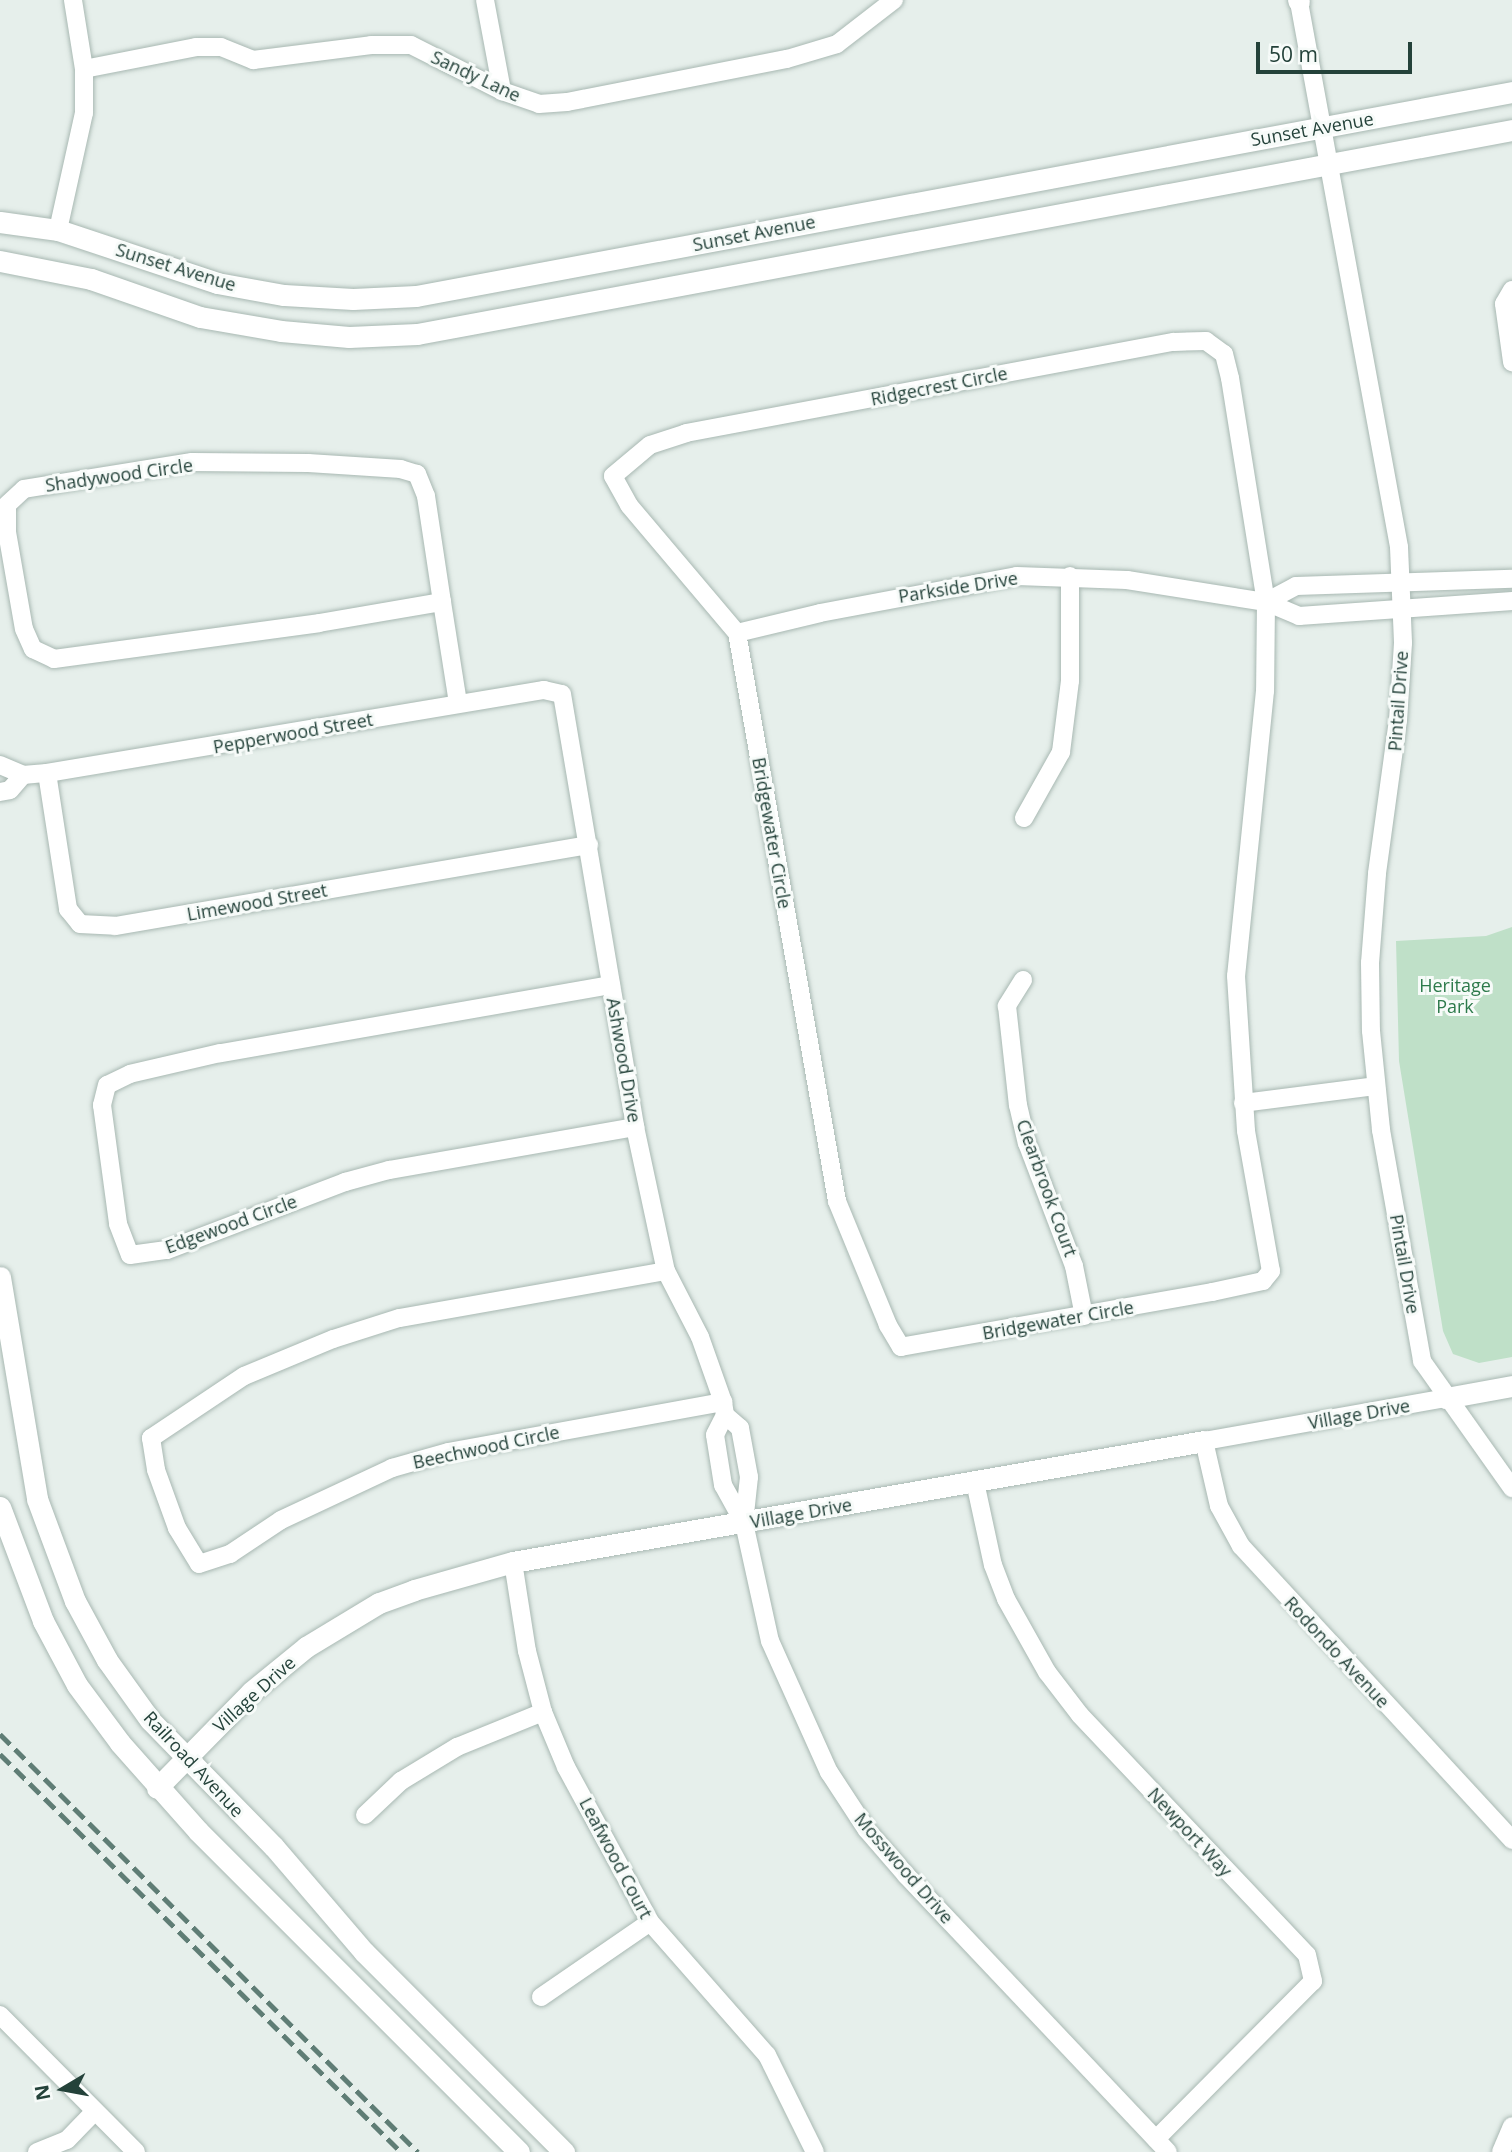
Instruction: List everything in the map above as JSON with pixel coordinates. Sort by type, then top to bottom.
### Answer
[{"type":"street","points":[[58,230],[84,113],[84,69],[73,0]]},
{"type":"street","points":[[485,0],[502,91]]},
{"type":"street","name":"Sandy Lane","points":[[84,69],[165,52],[221,47],[253,60],[371,45],[411,45],[502,91],[539,104],[567,102],[787,59],[837,44],[894,0]]},
{"type":"street","name":"Pintail Drive","points":[[1298,1],[1386,464],[1401,580],[1398,720],[1377,874],[1370,963],[1376,1086],[1422,1361],[1512,1488]]},
{"type":"street","name":"Sunset Avenue","points":[[0,222],[58,230],[217,283],[284,295],[352,299],[416,296],[1512,92]]},
{"type":"street","points":[[0,261],[90,279],[200,317],[281,331],[349,337],[417,334],[1512,130]]},
{"type":"street","points":[[1512,290],[1504,304],[1512,362]]},
{"type":"street","name":"Ridgecrest Circle","points":[[737,634],[629,505],[613,476],[632,457],[650,445],[686,433],[1174,342],[1206,341],[1224,354],[1266,602]]},
{"type":"street","name":"Shadywood Circle","points":[[442,602],[306,625],[54,659],[33,649],[24,629],[7,532],[7,505],[24,489],[192,463],[308,463],[401,469],[417,474],[426,496],[458,704]]},
{"type":"street","name":"Parkside Drive","points":[[737,634],[935,589],[1017,576],[1070,576],[1266,602],[1299,616],[1512,601]]},
{"type":"street","points":[[1024,818],[1061,752],[1070,681],[1070,576]]},
{"type":"street","points":[[1266,602],[1296,586],[1401,580],[1512,579]]},
{"type":"street","name":"Bridgewater Circle","points":[[737,634],[837,1201],[887,1325],[901,1347],[1084,1316],[1263,1281],[1271,1271],[1243,1103],[1236,965],[1264,704],[1266,602]]},
{"type":"street","name":"Pepperwood Street","points":[[0,765],[6,764],[23,775],[47,773],[544,690],[562,694]]},
{"type":"street","name":"Ashwood Drive","points":[[562,694],[635,1127],[666,1271],[700,1337],[724,1409],[740,1428],[749,1477],[744,1523]]},
{"type":"street","name":"Limewood Street","points":[[47,773],[68,909],[80,924],[115,926],[589,845]]},
{"type":"street","points":[[0,792],[10,790],[23,775]]},
{"type":"street","name":"Clearbrook Court","points":[[1023,980],[1007,1006],[1018,1105],[1027,1143],[1068,1246],[1084,1316]]},
{"type":"street","name":"Edgewood Circle","points":[[611,985],[220,1053],[130,1074],[107,1085],[102,1105],[118,1224],[130,1255],[167,1250],[345,1182],[388,1170],[635,1127]]},
{"type":"street","points":[[1243,1103],[1376,1086]]},
{"type":"street","name":"Beechwood Circle","points":[[666,1271],[399,1318],[332,1339],[244,1376],[151,1438],[156,1471],[177,1528],[200,1564],[230,1554],[281,1520],[392,1468],[448,1452],[724,1409]]},
{"type":"street","name":"Railroad Avenue","points":[[0,1277],[26,1447],[50,1539],[75,1601],[107,1660],[186,1759],[274,1847],[364,1952],[564,2152]]},
{"type":"street","name":"Village Drive","points":[[158,1788],[251,1692],[344,1623],[414,1590],[513,1562],[1512,1386]]},
{"type":"street","points":[[724,1409],[715,1436],[723,1485],[744,1523]]},
{"type":"street","name":"Rodondo Avenue","points":[[1204,1441],[1219,1506],[1247,1553],[1512,1840]]},
{"type":"street","name":"Newport Way","points":[[975,1482],[993,1565],[1047,1672],[1080,1715],[1307,1955],[1313,1982],[1162,2145]]},
{"type":"street","points":[[0,1507],[24,1582],[77,1685],[158,1788],[519,2152]]},
{"type":"street","name":"Mosswood Drive","points":[[744,1523],[770,1641],[794,1704],[829,1772],[867,1830],[1162,2145]]},
{"type":"street","name":"Leafwood Court","points":[[513,1562],[527,1651],[543,1712],[566,1767],[650,1922],[766,2055],[815,2152]]},
{"type":"street","points":[[365,1815],[401,1781],[457,1747],[543,1712]]},
{"type":"street","points":[[541,1997],[650,1922]]},
{"type":"street","points":[[0,2015],[136,2152]]},
{"type":"street","points":[[37,2152],[68,2140],[95,2111]]},
{"type":"street","points":[[1501,2152],[1512,2126]]},
{"type":"green space","name":"Heritage Park","points":[[1512,927],[1512,1357],[1479,1363],[1453,1354],[1443,1331],[1399,1061],[1396,941],[1486,936]]},
{"type":"railway","points":[[0,1734],[418,2152]]},
{"type":"railway","points":[[0,1754],[401,2152]]}]
